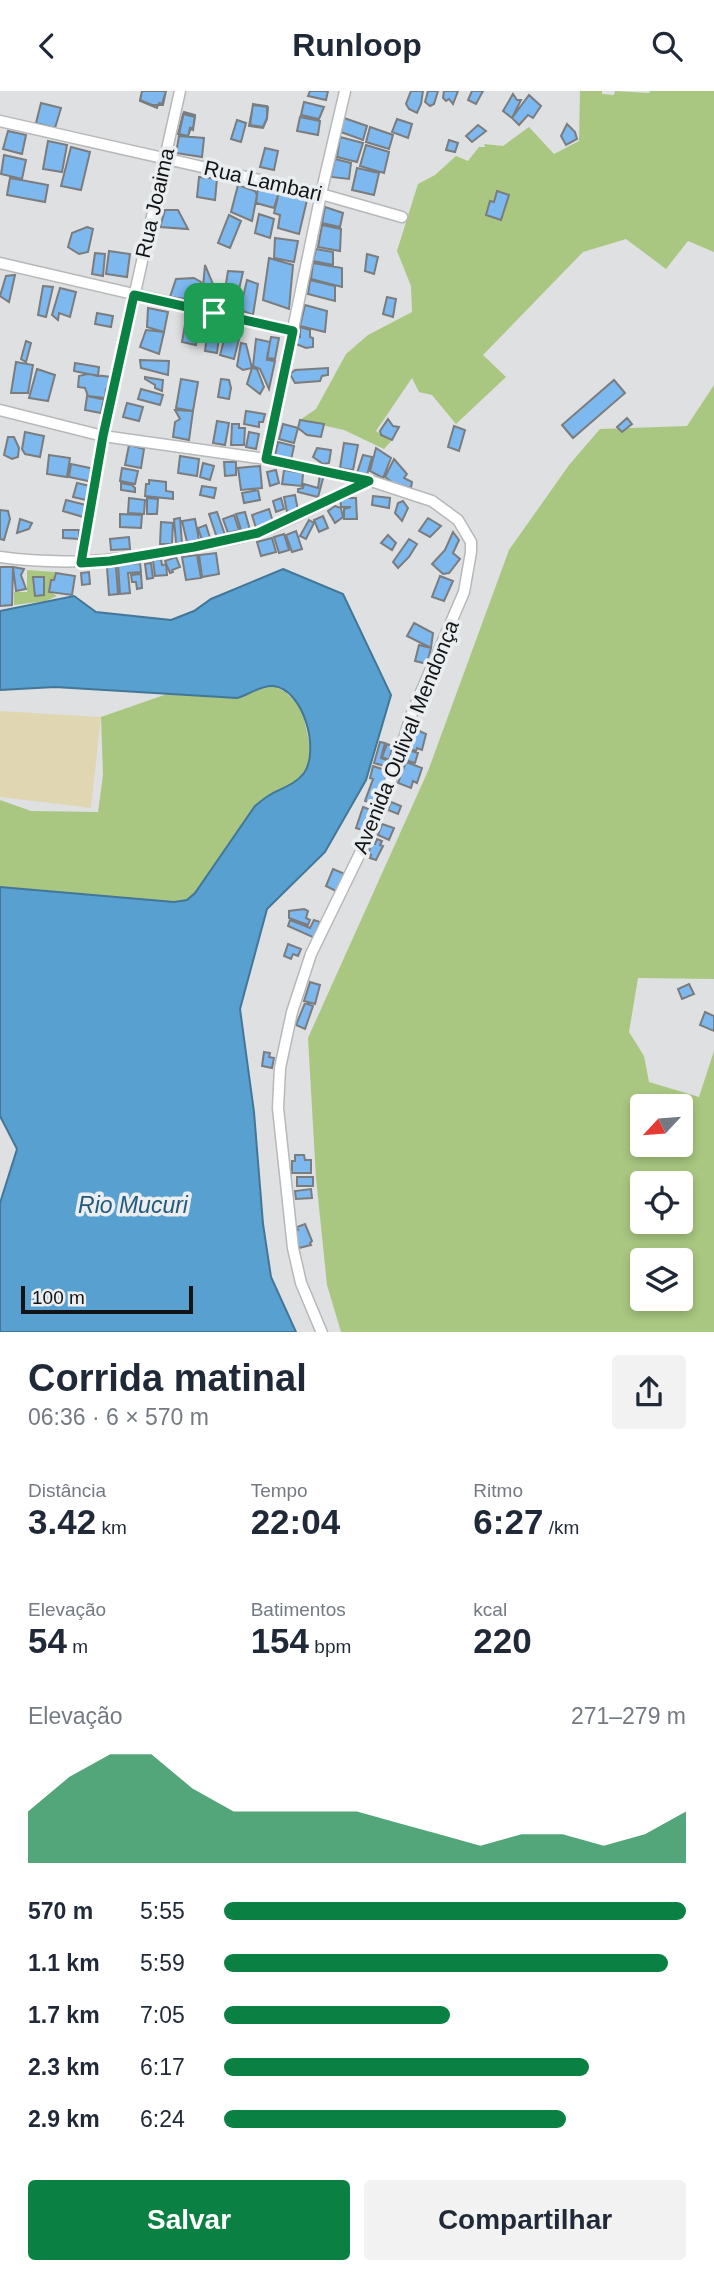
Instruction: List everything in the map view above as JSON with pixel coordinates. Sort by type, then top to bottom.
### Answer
[{"type":"street","name":"Rua Joaima","points":[[81,563],[103,436],[180,91]]},
{"type":"street","points":[[266,459],[345,91]]},
{"type":"street","name":"Rua Lambari","points":[[0,121],[321,194],[402,217]]},
{"type":"street","points":[[0,264],[293,331]]},
{"type":"street","name":"Avenida Oulival Mendonça","points":[[0,410],[103,436],[266,459],[369,481],[432,501],[463,526],[471,542],[464,592],[412,713],[382,808],[311,954],[292,1013],[280,1068],[278,1108],[293,1248],[301,1283],[322,1332]]},
{"type":"street","points":[[0,557],[34,562],[81,563],[194,547],[258,533],[369,481]]},
{"type":"green space","points":[[580,91],[602,91],[602,94],[614,95],[615,91],[714,91],[714,252],[688,241],[666,269],[626,239],[583,252],[483,355],[506,377],[456,424],[432,395],[419,392],[412,378],[376,431],[392,440],[384,449],[344,430],[300,420],[316,409],[346,354],[368,335],[412,312],[411,286],[397,251],[418,184],[435,175],[456,156],[468,161],[479,147],[485,147],[484,144],[503,146],[529,127],[554,154],[579,141]],"holes":[[[497,191],[509,195],[501,220],[487,214],[490,201],[494,202]]]},
{"type":"green space","points":[[714,385],[714,979],[638,978],[629,1032],[644,1056],[649,1082],[689,1094],[630,1094],[630,1157],[693,1157],[693,1095],[699,1097],[714,1051],[714,1332],[341,1332],[327,1285],[316,1178],[308,1038],[428,771],[509,550],[569,465],[600,429],[687,426]]},
{"type":"green space","points":[[27,570],[55,572],[49,591],[57,596],[46,601],[14,605],[14,592],[27,592]]},
{"type":"green space","points":[[274,686],[296,702],[303,714],[312,756],[305,772],[292,785],[268,795],[244,821],[195,893],[187,900],[174,902],[0,887],[0,800],[31,811],[98,812],[103,775],[101,717],[170,693],[222,698]]},
{"type":"sand","points":[[0,711],[101,717],[91,808],[0,797]]},
{"type":"water","name":"Rio Mucuri","points":[[283,569],[343,594],[391,695],[366,780],[325,852],[267,909],[240,1009],[271,1277],[296,1332],[0,1332],[0,1203],[17,1149],[0,1116],[0,887],[174,902],[187,900],[195,893],[255,806],[296,781],[304,773],[309,763],[310,751],[306,722],[301,709],[284,690],[273,686],[237,698],[55,687],[0,690],[0,611],[74,596],[96,612],[171,620],[194,611],[211,599]]},
{"type":"building","points":[[142,91],[166,91],[162,104],[159,103],[157,108],[140,101]]},
{"type":"building","points":[[142,91],[166,91],[163,105],[152,105],[140,100]]},
{"type":"building","points":[[310,91],[328,91],[326,100],[308,96]]},
{"type":"building","points":[[411,91],[423,91],[417,113],[406,104]]},
{"type":"building","points":[[428,91],[438,91],[434,104],[430,106],[425,102]]},
{"type":"building","points":[[444,91],[458,91],[453,104],[449,99],[446,101],[443,98]]},
{"type":"building","points":[[472,91],[483,91],[476,104],[468,100]]},
{"type":"building","points":[[513,94],[517,100],[521,100],[512,118],[503,111]]},
{"type":"building","points":[[529,95],[541,106],[533,118],[528,115],[519,125],[512,118]]},
{"type":"building","points":[[304,102],[324,107],[319,119],[301,115]]},
{"type":"building","points":[[41,103],[61,108],[55,128],[36,123]]},
{"type":"building","points":[[253,104],[267,106],[267,118],[263,127],[250,125]]},
{"type":"building","points":[[253,105],[268,107],[263,128],[249,126]]},
{"type":"building","points":[[184,112],[195,115],[193,129],[191,128],[188,136],[179,134]]},
{"type":"building","points":[[183,114],[195,117],[193,130],[190,128],[188,137],[178,134]]},
{"type":"building","points":[[300,117],[320,121],[318,135],[297,131]]},
{"type":"building","points":[[344,118],[367,126],[363,140],[341,132]]},
{"type":"building","points":[[397,119],[412,124],[408,138],[392,132]]},
{"type":"building","points":[[237,120],[246,123],[241,142],[231,139]]},
{"type":"building","points":[[567,124],[575,132],[577,139],[566,145],[561,136]]},
{"type":"building","points":[[478,125],[486,131],[472,142],[466,136]]},
{"type":"building","points":[[370,127],[393,135],[389,149],[366,142]]},
{"type":"building","points":[[8,131],[26,135],[22,154],[3,149]]},
{"type":"building","points":[[179,136],[204,138],[202,157],[176,153]]},
{"type":"building","points":[[340,137],[363,143],[357,162],[337,157]]},
{"type":"building","points":[[449,140],[458,143],[455,152],[446,150]]},
{"type":"building","points":[[48,141],[67,145],[62,172],[43,169]]},
{"type":"building","points":[[366,145],[389,152],[384,173],[360,166]]},
{"type":"building","points":[[71,147],[90,152],[81,190],[61,186]]},
{"type":"building","points":[[265,148],[278,151],[274,170],[260,167]]},
{"type":"building","points":[[4,155],[26,160],[22,179],[1,174]]},
{"type":"building","points":[[335,159],[351,163],[349,179],[331,177]]},
{"type":"building","points":[[357,168],[379,173],[374,195],[352,190]]},
{"type":"building","points":[[199,177],[217,179],[215,200],[197,197]]},
{"type":"building","points":[[10,178],[48,185],[45,202],[7,195]]},
{"type":"building","points":[[238,185],[255,191],[257,195],[252,221],[231,212]]},
{"type":"building","points":[[258,187],[279,192],[274,208],[256,203]]},
{"type":"building","points":[[497,191],[509,195],[501,220],[486,215],[490,201],[494,202]]},
{"type":"building","points":[[279,192],[307,200],[299,234],[278,228],[280,215],[274,213]]},
{"type":"building","points":[[325,207],[343,213],[340,227],[322,223]]},
{"type":"building","points":[[165,210],[178,210],[188,229],[160,227]]},
{"type":"building","points":[[259,214],[274,219],[270,238],[255,233]]},
{"type":"building","points":[[229,215],[241,221],[230,248],[218,243]]},
{"type":"building","points":[[322,225],[341,229],[340,251],[318,247]]},
{"type":"building","points":[[87,227],[93,229],[88,252],[79,254],[68,247],[72,233]]},
{"type":"building","points":[[275,238],[298,241],[294,262],[274,258]]},
{"type":"building","points":[[316,249],[333,252],[333,265],[313,261]]},
{"type":"building","points":[[109,251],[130,254],[127,277],[106,274]]},
{"type":"building","points":[[95,253],[105,254],[103,276],[92,274]]},
{"type":"building","points":[[367,254],[378,257],[374,274],[365,271]]},
{"type":"building","points":[[269,258],[293,265],[289,309],[263,300]]},
{"type":"building","points":[[313,263],[342,268],[342,287],[311,279]]},
{"type":"building","points":[[205,265],[220,301],[202,297]]},
{"type":"building","points":[[228,271],[243,272],[237,298],[224,296]]},
{"type":"building","points":[[15,275],[9,302],[0,296],[6,276]]},
{"type":"building","points":[[194,278],[201,282],[196,300],[170,297],[176,279]]},
{"type":"building","points":[[247,280],[258,284],[253,315],[240,310]]},
{"type":"building","points":[[310,280],[335,286],[335,301],[308,294]]},
{"type":"building","points":[[43,286],[53,287],[46,317],[38,315]]},
{"type":"building","points":[[60,288],[76,292],[70,317],[59,313],[58,320],[52,315]]},
{"type":"building","points":[[387,297],[396,299],[393,317],[383,314]]},
{"type":"building","points":[[305,305],[327,311],[325,332],[300,326]]},
{"type":"building","points":[[148,308],[168,312],[164,332],[147,327]]},
{"type":"building","points":[[97,313],[113,316],[111,327],[95,324]]},
{"type":"building","points":[[187,313],[201,316],[196,345],[182,342]]},
{"type":"building","points":[[209,321],[221,322],[217,353],[205,351]]},
{"type":"building","points":[[300,327],[310,330],[313,347],[306,348],[296,344],[296,338],[300,337]]},
{"type":"building","points":[[227,329],[235,330],[239,339],[234,359],[220,355]]},
{"type":"building","points":[[146,330],[164,332],[159,354],[140,347]]},
{"type":"building","points":[[271,337],[279,338],[275,359],[267,358]]},
{"type":"building","points":[[256,339],[270,342],[267,360],[275,361],[269,389],[260,369],[253,366]]},
{"type":"building","points":[[26,341],[31,343],[26,362],[21,359]]},
{"type":"building","points":[[241,343],[246,344],[252,368],[243,370],[237,366]]},
{"type":"building","points":[[140,360],[169,361],[168,375],[141,368]]},
{"type":"building","points":[[16,362],[33,365],[28,393],[11,393]]},
{"type":"building","points":[[75,363],[99,367],[98,376],[74,371]]},
{"type":"building","points":[[252,368],[257,369],[264,387],[260,394],[247,384]]},
{"type":"building","points":[[328,368],[328,375],[322,376],[320,381],[295,383],[290,374],[295,370]]},
{"type":"building","points":[[37,369],[55,375],[48,401],[29,398]]},
{"type":"building","points":[[87,374],[111,377],[111,387],[106,389],[105,398],[88,396],[85,388],[78,387],[79,376]]},
{"type":"building","points":[[145,377],[163,380],[162,391],[155,388]]},
{"type":"building","points":[[181,379],[198,382],[193,411],[176,408]]},
{"type":"building","points":[[221,379],[229,380],[229,399],[218,397]]},
{"type":"building","points":[[614,380],[625,393],[573,438],[562,425]]},
{"type":"building","points":[[141,389],[163,395],[160,405],[138,399]]},
{"type":"building","points":[[87,396],[106,400],[101,413],[85,410]]},
{"type":"building","points":[[127,403],[143,407],[139,421],[123,417]]},
{"type":"building","points":[[175,410],[193,411],[189,440],[173,437],[175,422],[180,419]]},
{"type":"building","points":[[246,411],[265,414],[259,427],[244,424]]},
{"type":"building","points":[[627,418],[632,424],[622,432],[617,427]]},
{"type":"building","points":[[388,419],[393,426],[399,427],[392,440],[381,435],[380,431]]},
{"type":"building","points":[[300,420],[324,424],[321,437],[307,435],[298,428]]},
{"type":"building","points":[[217,421],[229,423],[225,445],[213,443]]},
{"type":"building","points":[[232,424],[245,428],[244,445],[231,445]]},
{"type":"building","points":[[283,424],[298,428],[294,443],[279,439]]},
{"type":"building","points":[[454,426],[465,430],[459,451],[448,447]]},
{"type":"building","points":[[25,432],[44,436],[40,457],[25,454],[22,449]]},
{"type":"building","points":[[249,432],[259,434],[256,449],[246,447]]},
{"type":"building","points":[[8,437],[14,437],[19,448],[18,457],[12,459],[4,455]]},
{"type":"building","points":[[278,442],[294,446],[291,460],[275,456]]},
{"type":"building","points":[[344,443],[358,445],[353,470],[340,468]]},
{"type":"building","points":[[129,445],[144,449],[141,468],[125,465]]},
{"type":"building","points":[[317,448],[331,450],[329,463],[323,464],[313,457]]},
{"type":"building","points":[[376,448],[391,458],[383,478],[370,471]]},
{"type":"building","points":[[49,455],[70,458],[67,477],[47,474]]},
{"type":"building","points":[[363,455],[372,457],[367,475],[357,473]]},
{"type":"building","points":[[180,456],[199,459],[197,476],[178,473]]},
{"type":"building","points":[[394,459],[407,474],[404,478],[412,482],[411,488],[393,483],[385,477]]},
{"type":"building","points":[[224,462],[236,462],[236,475],[225,476]]},
{"type":"building","points":[[203,463],[214,466],[210,480],[200,477]]},
{"type":"building","points":[[71,464],[95,469],[93,482],[69,477]]},
{"type":"building","points":[[260,466],[262,488],[241,490],[238,468]]},
{"type":"building","points":[[122,468],[138,471],[135,484],[120,481]]},
{"type":"building","points":[[276,470],[279,483],[270,486],[267,472]]},
{"type":"building","points":[[284,470],[303,473],[302,486],[282,484]]},
{"type":"building","points":[[320,474],[324,475],[318,497],[298,492],[304,484],[318,488]]},
{"type":"building","points":[[149,480],[166,482],[166,491],[173,492],[173,499],[145,496]]},
{"type":"building","points":[[77,483],[90,486],[86,500],[73,497]]},
{"type":"building","points":[[121,483],[132,485],[135,492],[121,490]]},
{"type":"building","points":[[202,486],[216,488],[214,498],[200,495]]},
{"type":"building","points":[[258,490],[260,500],[244,503],[242,493]]},
{"type":"building","points":[[295,495],[298,510],[287,512],[284,497]]},
{"type":"building","points":[[373,496],[390,498],[389,508],[372,505]]},
{"type":"building","points":[[129,498],[145,500],[144,514],[128,513]]},
{"type":"building","points":[[147,498],[158,499],[157,514],[147,514]]},
{"type":"building","points":[[281,498],[284,509],[276,512],[273,501]]},
{"type":"building","points":[[340,498],[356,498],[357,519],[344,519],[344,509],[351,507],[341,507]]},
{"type":"building","points":[[66,500],[86,505],[83,517],[63,511]]},
{"type":"building","points":[[403,501],[408,508],[402,521],[395,513],[398,503]]},
{"type":"building","points":[[335,506],[341,508],[343,517],[335,523],[328,511]]},
{"type":"building","points":[[269,509],[273,522],[256,528],[252,515]]},
{"type":"building","points":[[0,510],[8,511],[10,519],[4,540],[0,539]]},
{"type":"building","points":[[217,512],[225,535],[217,538],[209,514]]},
{"type":"building","points":[[245,512],[250,530],[242,533],[236,514]]},
{"type":"building","points":[[120,514],[142,515],[141,528],[120,527]]},
{"type":"building","points":[[234,515],[239,530],[228,533],[223,519]]},
{"type":"building","points":[[323,516],[328,528],[319,532],[314,520]]},
{"type":"building","points":[[180,518],[182,543],[176,543],[174,519]]},
{"type":"building","points":[[428,518],[441,526],[430,537],[419,531]]},
{"type":"building","points":[[20,519],[32,523],[29,529],[17,533]]},
{"type":"building","points":[[195,519],[199,540],[187,542],[182,521]]},
{"type":"building","points":[[309,520],[314,523],[306,539],[300,536]]},
{"type":"building","points":[[161,522],[173,523],[172,544],[160,544]]},
{"type":"building","points":[[206,525],[210,538],[202,540],[198,528]]},
{"type":"building","points":[[63,530],[79,530],[79,539],[63,538]]},
{"type":"building","points":[[296,531],[302,549],[292,552],[286,535]]},
{"type":"building","points":[[453,532],[459,540],[453,553],[460,559],[449,573],[443,574],[432,564],[445,550]]},
{"type":"building","points":[[284,534],[289,550],[279,553],[274,537]]},
{"type":"building","points":[[388,535],[396,543],[392,550],[381,543]]},
{"type":"building","points":[[129,537],[130,549],[111,550],[110,539]]},
{"type":"building","points":[[272,538],[276,552],[261,556],[257,542]]},
{"type":"building","points":[[409,539],[417,544],[398,568],[393,562]]},
{"type":"building","points":[[216,553],[219,574],[202,577],[199,555]]},
{"type":"building","points":[[197,555],[201,578],[186,580],[182,557]]},
{"type":"building","points":[[176,557],[180,567],[170,573],[165,561]]},
{"type":"building","points":[[161,559],[162,565],[166,564],[167,575],[155,576],[153,560]]},
{"type":"building","points":[[140,563],[141,572],[128,573],[130,593],[120,594],[118,565]]},
{"type":"building","points":[[151,563],[153,578],[147,579],[145,564]]},
{"type":"building","points":[[0,567],[13,567],[12,605],[0,606]]},
{"type":"building","points":[[13,567],[24,569],[21,575],[26,589],[16,591]]},
{"type":"building","points":[[107,567],[116,567],[118,594],[109,595]]},
{"type":"building","points":[[89,572],[90,584],[82,585],[81,573]]},
{"type":"building","points":[[56,573],[75,576],[72,595],[49,592],[51,580],[54,580]]},
{"type":"building","points":[[141,574],[142,588],[137,589],[131,575]]},
{"type":"building","points":[[440,576],[453,581],[444,601],[432,597]]},
{"type":"building","points":[[33,577],[44,577],[44,595],[35,596]]},
{"type":"building","points":[[414,623],[433,633],[431,648],[407,636]]},
{"type":"building","points":[[419,645],[431,648],[427,664],[415,661]]},
{"type":"building","points":[[415,729],[426,734],[422,750],[409,749]]},
{"type":"building","points":[[380,742],[385,743],[381,758],[390,761],[388,767],[374,763]]},
{"type":"building","points":[[387,744],[393,746],[389,760],[382,757]]},
{"type":"building","points":[[408,750],[418,753],[415,763],[405,760]]},
{"type":"building","points":[[406,762],[422,768],[417,783],[413,781],[411,788],[398,783]]},
{"type":"building","points":[[373,766],[388,771],[377,805],[365,801],[373,779],[370,778]]},
{"type":"building","points":[[391,802],[401,806],[398,814],[388,810]]},
{"type":"building","points":[[363,807],[374,811],[366,831],[356,828]]},
{"type":"building","points":[[382,824],[394,828],[389,840],[378,835]]},
{"type":"building","points":[[377,839],[382,841],[380,845],[383,846],[376,860],[368,854],[372,843],[375,844]]},
{"type":"building","points":[[333,869],[345,874],[338,892],[326,886]]},
{"type":"building","points":[[289,911],[308,911],[308,925],[289,918]]},
{"type":"building","points":[[290,920],[310,928],[314,920],[320,922],[316,931],[320,932],[317,939],[288,926]]},
{"type":"building","points":[[288,944],[301,949],[298,956],[293,954],[291,959],[284,956]]},
{"type":"building","points":[[310,982],[320,985],[315,1004],[304,1001]]},
{"type":"building","points":[[689,984],[694,994],[682,999],[678,989]]},
{"type":"building","points":[[305,1003],[313,1006],[305,1029],[296,1025]]},
{"type":"building","points":[[705,1012],[714,1016],[714,1031],[700,1025]]},
{"type":"building","points":[[264,1052],[270,1053],[269,1057],[274,1058],[272,1068],[262,1066]]},
{"type":"building","points":[[295,1155],[304,1155],[305,1160],[311,1160],[311,1173],[292,1173]]},
{"type":"building","points":[[297,1177],[313,1177],[313,1186],[297,1186]]},
{"type":"building","points":[[311,1189],[312,1198],[296,1199],[295,1191]]},
{"type":"building","points":[[305,1224],[311,1245],[299,1248],[294,1231]]},
{"type":"route","points":[[134,295],[214,313],[293,331],[266,459],[369,481],[258,533],[194,547],[81,563],[103,436],[134,295]]}]
